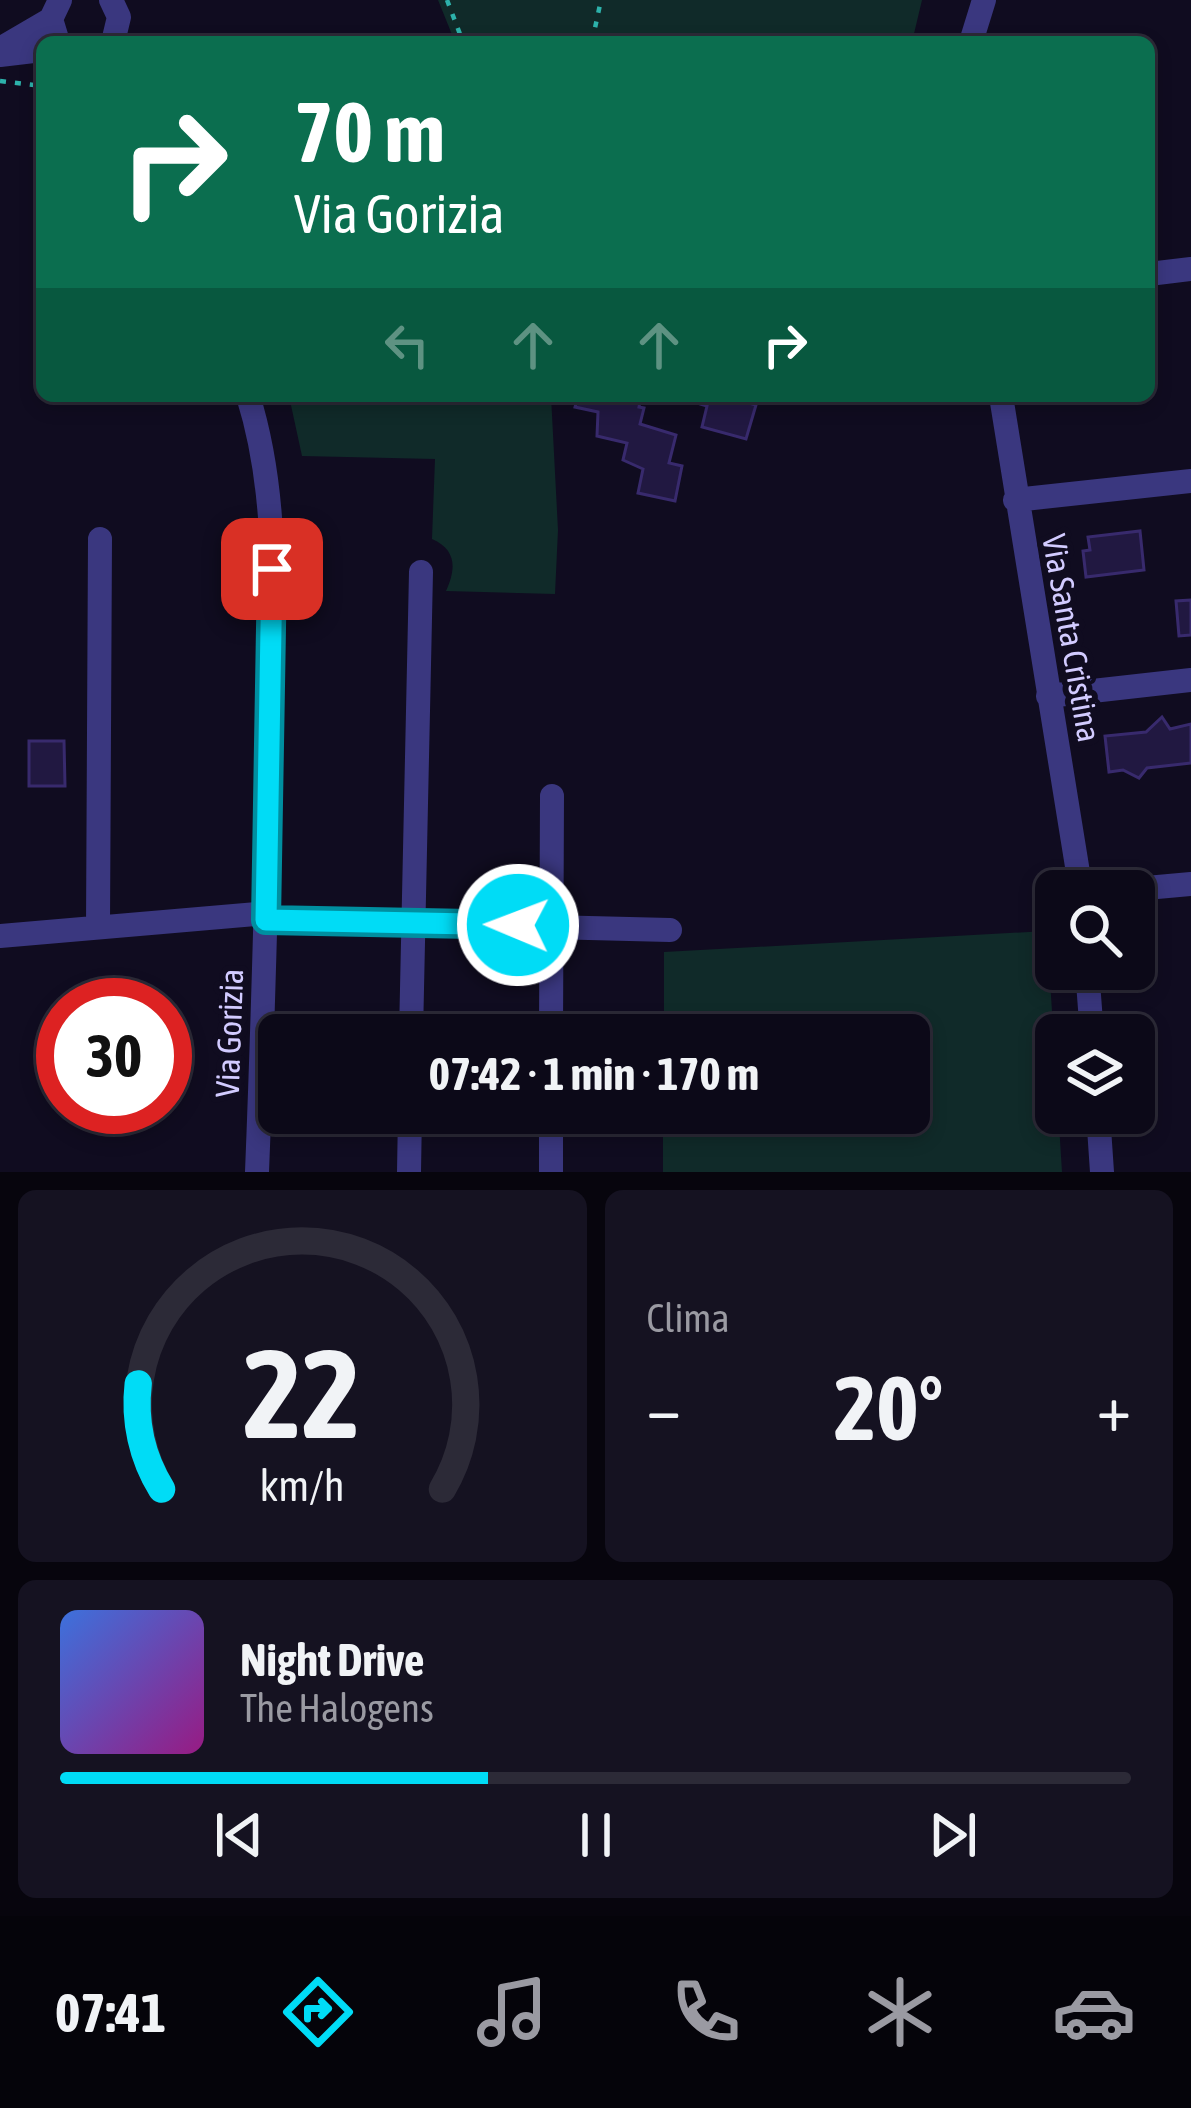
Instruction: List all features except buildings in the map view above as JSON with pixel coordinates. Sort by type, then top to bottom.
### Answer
[{"type":"street","points":[[973,36],[984,0]]},
{"type":"street","points":[[0,52],[56,20]]},
{"type":"street","points":[[0,52],[36,50]]},
{"type":"street","points":[[1155,273],[1191,269]]},
{"type":"street","name":"Via Gorizia","points":[[250,402],[266,458],[272,569],[267,916],[257,1172]]},
{"type":"street","name":"Via Santa Cristina","points":[[1001,402],[1077,870]]},
{"type":"street","points":[[1016,500],[1191,481]]},
{"type":"street","points":[[98,926],[100,539]]},
{"type":"street","points":[[412,1014],[422,572]]},
{"type":"street","points":[[1048,696],[1191,680]]},
{"type":"street","points":[[551,1014],[552,796]]},
{"type":"street","points":[[1155,887],[1191,884]]},
{"type":"street","points":[[0,936],[267,916],[670,929]]},
{"type":"street","points":[[409,1172],[410,1134]]},
{"type":"street","points":[[551,1134],[551,1172]]},
{"type":"street","points":[[1099,1134],[1102,1172]]},
{"type":"path","points":[[447,0],[462,36]]},
{"type":"path","points":[[593,36],[601,0]]},
{"type":"path","points":[[0,81],[36,85]]},
{"type":"green space","points":[[438,0],[922,0],[913,36],[453,36]]},
{"type":"green space","points":[[290,402],[551,402],[558,530],[555,594],[446,591],[452,561],[446,549],[432,539],[435,459],[302,456]]},
{"type":"green space","points":[[1035,932],[1035,990],[1051,990],[1052,1014],[1035,1014],[1035,1134],[1060,1134],[1062,1172],[663,1172],[663,1134],[930,1134],[930,1014],[664,1014],[664,952]]},
{"type":"route","points":[[272,569],[266,920],[518,925]]}]
